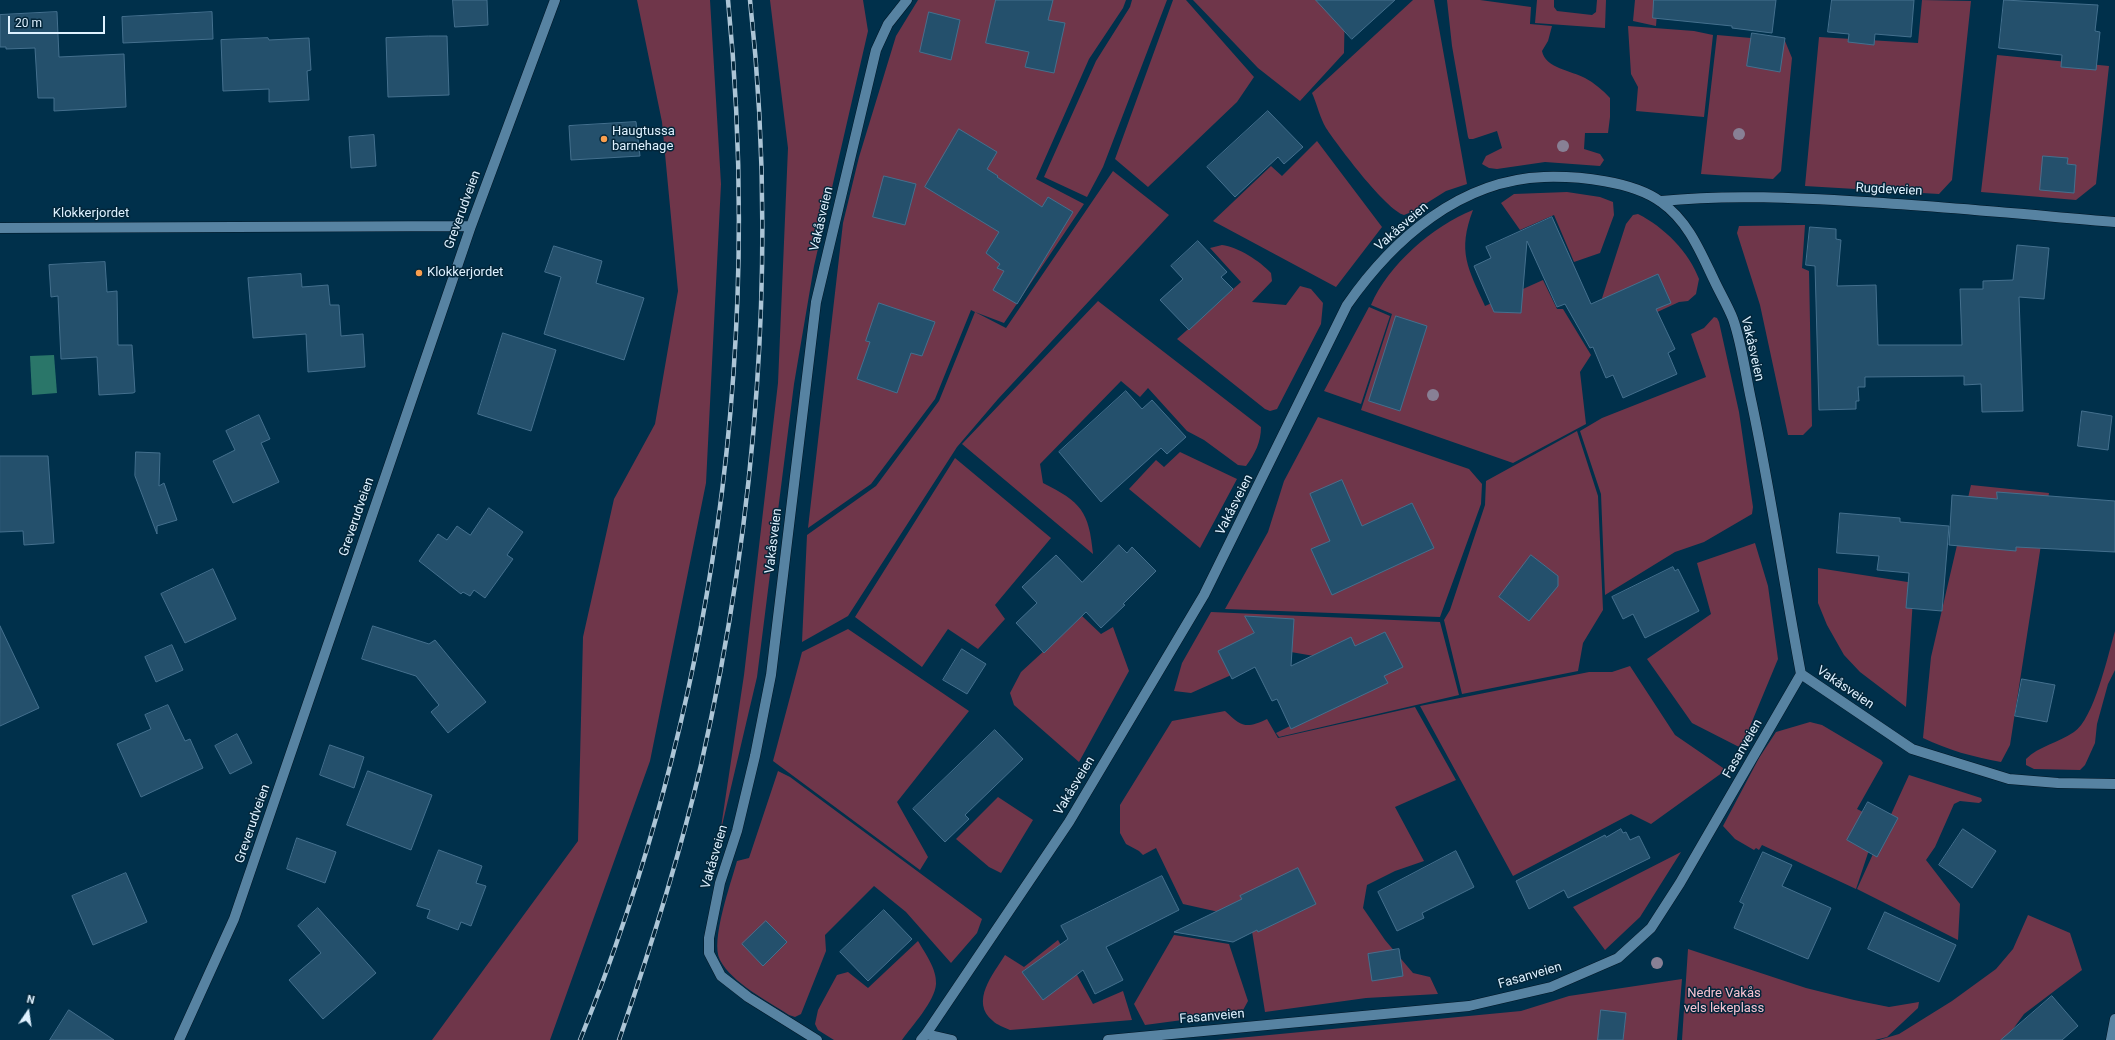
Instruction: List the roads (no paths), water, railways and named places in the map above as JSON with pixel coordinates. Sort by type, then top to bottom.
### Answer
[{"type":"street","name":"Greverudveien","points":[[179,1040],[234,919],[470,226],[555,0]]},
{"type":"street","name":"Vakåsveien","points":[[817,1040],[754,1001],[721,976],[709,953],[710,938],[720,883],[736,831],[755,756],[771,675],[816,302],[876,50],[888,24],[907,0]]},
{"type":"street","name":"Vakåsveien","points":[[924,1037],[1069,822],[1204,595],[1347,305],[1368,275],[1430,217],[1476,192],[1519,178],[1573,176],[1627,187],[1661,202],[1690,231],[1733,320],[1765,465],[1783,581],[1801,674],[1912,750],[2009,779],[2058,783],[2115,784]]},
{"type":"street","name":"Rugdeveien","points":[[1661,202],[1706,197],[1788,197],[1962,207],[2115,222]]},
{"type":"street","name":"Klokkerjordet","points":[[0,228],[470,226]]},
{"type":"street","name":"Fasanveien","points":[[1108,1040],[1469,1006],[1551,987],[1618,958],[1651,928],[1680,883],[1801,674]]},
{"type":"street","points":[[2111,1040],[2115,1019]]},
{"type":"street","points":[[924,1037],[952,1040]]},
{"type":"railway","points":[[580,1040],[626,915],[664,788],[695,659],[717,529],[732,397],[738,265],[737,133],[728,0]]},
{"type":"railway","points":[[619,1040],[663,904],[701,765],[720,672],[736,577],[748,481],[757,385],[762,288],[762,192],[758,95],[750,0]]},
{"type":"place","name":"Haugtussa barnehage","points":[[604,139]]},
{"type":"place","name":"Klokkerjordet","points":[[419,273]]},
{"type":"park label","name":"Nedre Vakås vels lekeplass","points":[[1724,1002]]}]
